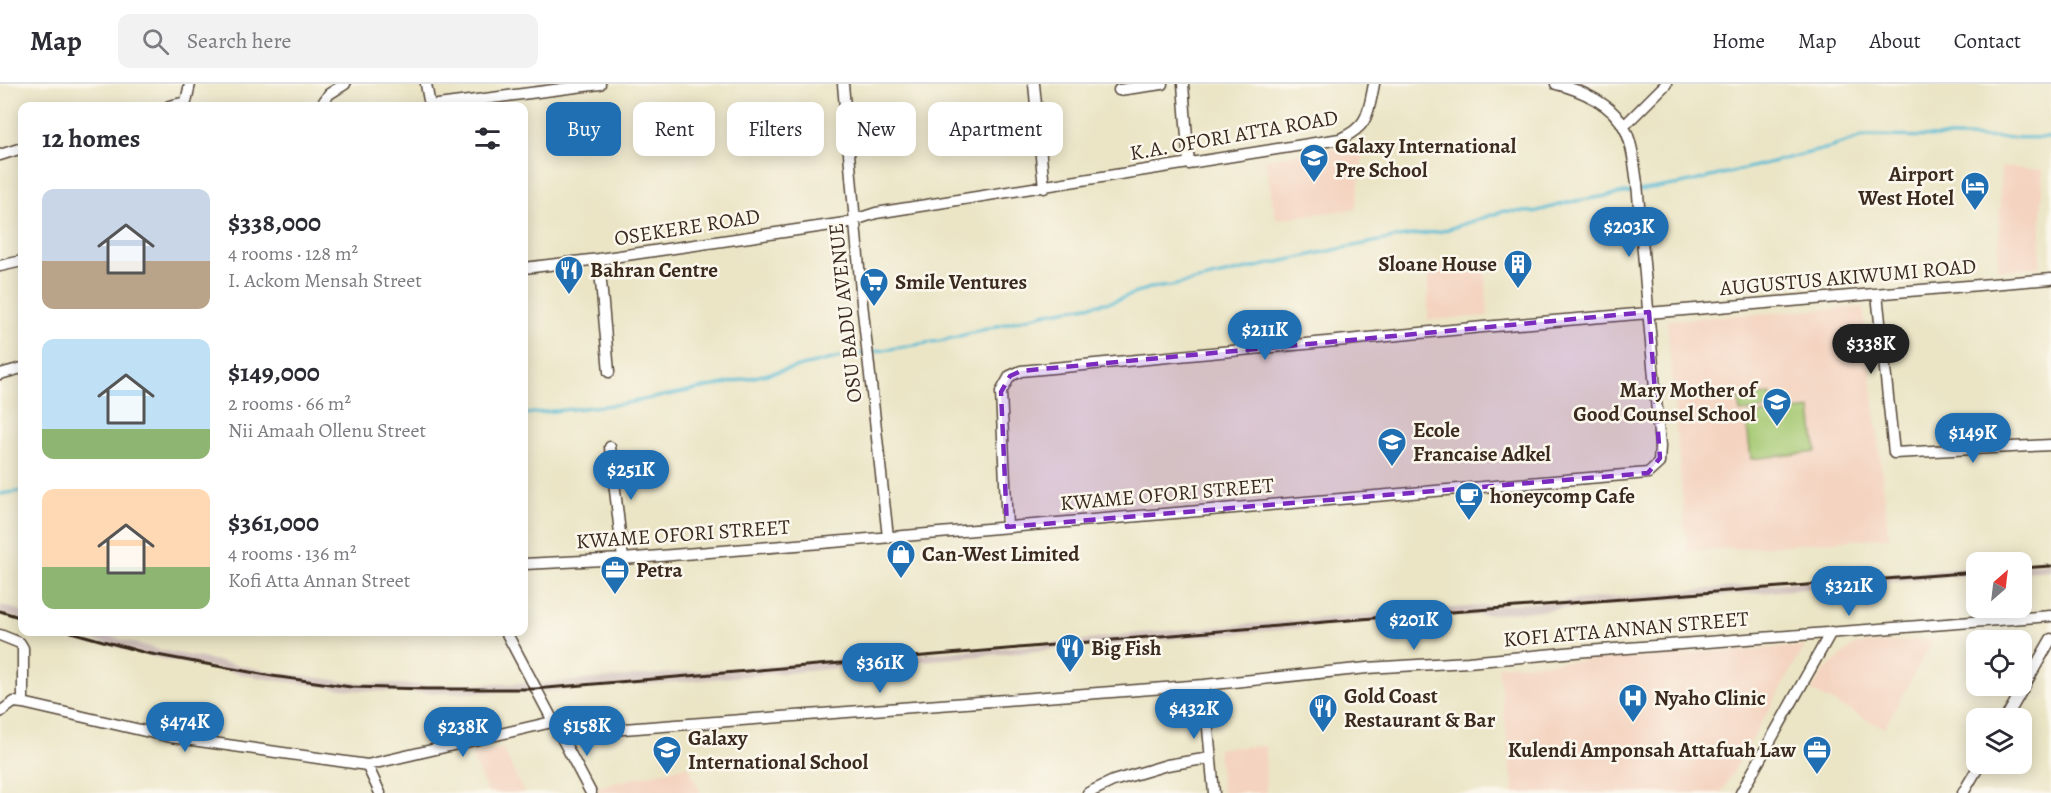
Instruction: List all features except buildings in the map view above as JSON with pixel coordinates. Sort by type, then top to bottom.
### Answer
[{"type":"street","points":[[186,102],[190,84]]},
{"type":"street","points":[[324,102],[329,94],[345,84]]},
{"type":"street","points":[[426,84],[429,102]]},
{"type":"street","points":[[461,102],[600,84]]},
{"type":"street","name":"OSU BADU AVENUE","points":[[843,84],[866,339],[888,537]]},
{"type":"street","points":[[1034,84],[1044,188]]},
{"type":"street","points":[[1119,90],[1162,84]]},
{"type":"street","points":[[1183,84],[1189,164]]},
{"type":"street","name":"K.A. OFORI ATTA ROAD","points":[[855,220],[876,213],[1340,139],[1360,128],[1368,110],[1374,84]]},
{"type":"street","points":[[1556,84],[1590,96],[1624,126],[1666,84]]},
{"type":"street","name":"KWAME OFORI STREET","points":[[528,564],[623,559],[1648,473],[1659,463],[1660,446],[1637,183],[1624,126]]},
{"type":"street","points":[[0,155],[18,149]]},
{"type":"street","name":"OSEKERE ROAD","points":[[528,268],[598,260],[855,220]]},
{"type":"street","points":[[598,260],[609,372]]},
{"type":"street","points":[[0,266],[18,262]]},
{"type":"street","name":"AUGUSTUS AKIWUMI ROAD","points":[[1007,527],[1001,392],[1010,376],[1021,371],[1649,312],[2051,279]]},
{"type":"street","points":[[1877,294],[1894,453],[2051,446]]},
{"type":"street","points":[[0,374],[18,369]]},
{"type":"street","points":[[610,447],[623,559]]},
{"type":"street","name":"KOFI ATTA ANNAN STREET","points":[[558,734],[1204,685],[1367,668],[2051,616]]},
{"type":"street","points":[[1741,793],[1830,632]]},
{"type":"street","points":[[0,635],[20,643],[23,648],[23,703]]},
{"type":"street","points":[[508,636],[591,793]]},
{"type":"street","points":[[2012,708],[2051,639]]},
{"type":"street","points":[[1204,685],[1214,793]]},
{"type":"street","points":[[0,712],[14,702],[23,703],[171,737],[367,765],[552,722]]},
{"type":"street","points":[[1088,793],[1113,781],[1167,765],[1210,758]]},
{"type":"street","points":[[367,765],[380,793]]},
{"type":"street","points":[[1963,793],[1974,774]]},
{"type":"highlighted area","points":[[1649,312],[1660,458],[1648,473],[1007,527],[1001,392],[1010,376],[1021,371]]},
{"type":"shaded area","name":"Galaxy International Pre School","points":[[1365,143],[1355,209],[1276,219],[1265,159]]},
{"type":"shaded area","points":[[2001,167],[2043,170],[2040,267],[1998,270]]},
{"type":"shaded area","points":[[1484,257],[1488,316],[1428,320],[1428,269]]},
{"type":"shaded area","name":"Mary Mother of Good Counsel School","points":[[1863,307],[1889,537],[1687,552],[1667,320]]},
{"type":"shaded area","points":[[2051,562],[2051,570],[2032,571],[2032,563]]},
{"type":"shaded area","points":[[1966,568],[1966,576],[1485,615],[1396,620],[542,692],[420,693],[349,690],[273,680],[154,657],[78,636],[108,636],[156,649],[274,672],[350,682],[420,685],[542,683],[1075,642],[1129,634],[1589,599]]},
{"type":"shaded area","points":[[0,605],[18,610],[18,619],[0,613]]},
{"type":"shaded area","points":[[1934,639],[1884,728],[1811,691],[1825,670],[1854,645]]},
{"type":"shaded area","name":"Nyaho Clinic","points":[[1805,646],[1721,793],[1514,793],[1498,666]]},
{"type":"shaded area","points":[[1265,746],[1266,793],[1222,793],[1218,748]]},
{"type":"shaded area","points":[[502,748],[524,793],[488,793],[471,755]]},
{"type":"shaded area","name":"Galaxy International School","points":[[688,766],[701,793],[599,793],[596,787]]},
{"type":"green space","points":[[1771,394],[1772,409],[1740,412],[1738,398]]},
{"type":"green space","points":[[1811,409],[1816,452],[1751,459],[1746,416]]},
{"type":"waterway","points":[[528,414],[622,404],[724,384],[841,357],[945,340],[1047,313],[1111,302],[1150,288],[1171,286],[1399,237],[1442,231],[1504,211],[1534,212],[1570,202],[1686,183],[1829,148],[1866,136],[2051,138]]},
{"type":"waterway","points":[[0,494],[18,492]]},
{"type":"railway","points":[[2032,567],[2051,566]]},
{"type":"railway","points":[[85,636],[146,653],[272,676],[351,687],[535,689],[1373,618],[1966,573]]},
{"type":"railway","points":[[0,611],[18,617]]},
{"type":"place","name":"Galaxy International Pre School","points":[[1314,184]]},
{"type":"place","name":"Airport West Hotel","points":[[1975,212]]},
{"type":"place","name":"Sloane House","points":[[1518,290]]},
{"type":"place","name":"Bahran Centre","points":[[569,296]]},
{"type":"place","name":"Smile Ventures","points":[[874,308]]},
{"type":"place","name":"Mary Mother of Good Counsel School","points":[[1777,428]]},
{"type":"place","name":"Ecole Francaise Adkel","points":[[1392,468]]},
{"type":"place","name":"honeycomp Cafe","points":[[1469,522]]},
{"type":"place","name":"Can-West Limited","points":[[901,580]]},
{"type":"place","name":"Petra","points":[[615,596]]},
{"type":"place","name":"Big Fish","points":[[1070,674]]},
{"type":"place","name":"Nyaho Clinic","points":[[1633,724]]},
{"type":"place","name":"Gold Coast Restaurant & Bar","points":[[1323,734]]},
{"type":"place","name":"Galaxy International School","points":[[667,776]]},
{"type":"place","name":"Kulendi Amponsah Attafuah Law","points":[[1817,776]]}]
